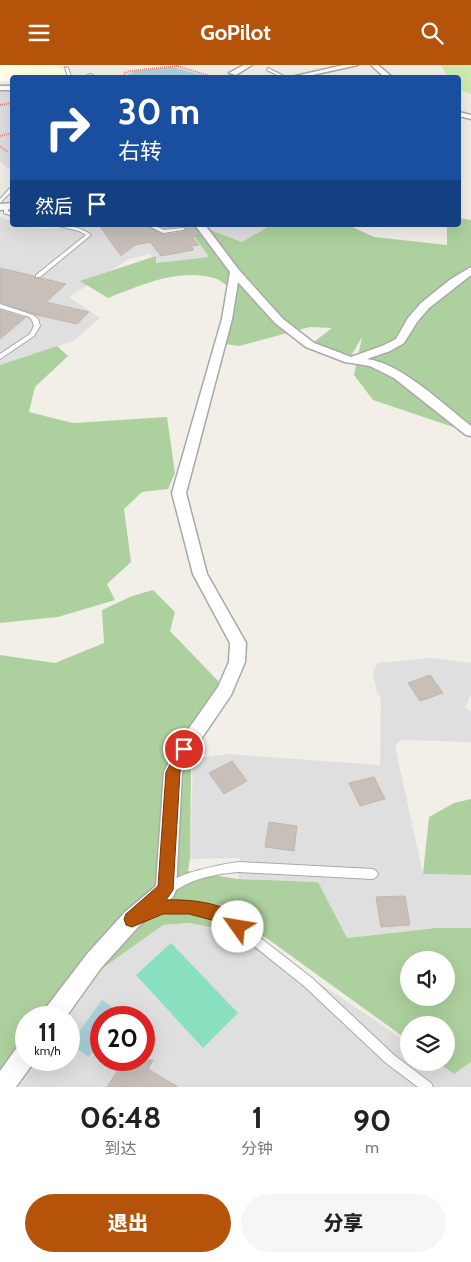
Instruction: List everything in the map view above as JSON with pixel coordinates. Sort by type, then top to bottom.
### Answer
[{"type":"street","points":[[233,73],[249,65]]},
{"type":"street","points":[[305,75],[355,65]]},
{"type":"street","points":[[374,65],[386,75]]},
{"type":"street","points":[[201,227],[235,272],[278,321],[310,345],[349,360],[373,363],[398,375],[471,431]]},
{"type":"street","points":[[349,360],[377,352],[400,341],[411,322],[428,302],[449,284],[471,270]]},
{"type":"street","points":[[61,1006],[94,961],[132,919],[166,890],[173,772],[184,749],[225,689],[237,662],[238,643],[200,574],[179,493],[227,319],[235,272]]},
{"type":"street","points":[[2,1087],[15,1069]]},
{"type":"lane","points":[[66,68],[69,75]]},
{"type":"lane","points":[[268,69],[279,75]]},
{"type":"lane","points":[[38,276],[89,235],[75,227]]},
{"type":"lane","points":[[154,227],[163,232],[183,229]]},
{"type":"lane","points":[[0,307],[26,313],[37,322],[32,335],[0,357]]},
{"type":"lane","points":[[166,890],[184,878],[219,869],[239,867],[373,874]]},
{"type":"lane","points":[[132,919],[172,905],[189,906],[223,915],[308,982],[390,1059],[427,1087]]},
{"type":"path","points":[[124,75],[131,71],[171,66],[205,75]]},
{"type":"path","points":[[0,146],[8,152]]},
{"type":"shaded area","points":[[0,65],[57,65],[67,75],[10,75],[10,80],[0,82]]},
{"type":"shaded area","points":[[0,88],[10,89],[10,170],[0,162]]},
{"type":"shaded area","points":[[0,217],[10,220],[10,227],[36,227],[44,229],[62,227],[188,227],[209,257],[156,263],[150,254],[129,259],[69,297],[100,318],[73,341],[14,360],[0,371]]},
{"type":"shaded area","points":[[207,227],[268,227],[242,242],[212,232]]},
{"type":"shaded area","points":[[431,658],[471,663],[471,693],[465,708],[471,711],[471,742],[401,740],[395,746],[423,874],[471,875],[471,928],[436,928],[347,938],[317,882],[238,879],[240,858],[190,859],[193,759],[228,754],[380,765],[381,698],[377,692],[373,672],[378,663]]},
{"type":"shaded area","points":[[210,922],[274,953],[400,1037],[400,1071],[449,1071],[454,1074],[471,1062],[471,1087],[19,1087],[30,1071],[80,1071],[80,1006],[76,1006],[103,968],[163,925]]},
{"type":"green space","points":[[440,65],[471,65],[471,94],[461,91],[461,75],[448,75]]},
{"type":"green space","points":[[461,218],[471,220],[471,433],[373,400],[354,375],[362,337],[351,356],[316,347],[315,341],[332,328],[310,327],[239,346],[225,344],[232,291],[217,279],[189,275],[175,276],[148,283],[108,298],[80,281],[156,256],[156,263],[209,257],[187,227],[208,227],[210,230],[242,242],[268,227],[352,227],[374,237],[447,245],[447,227],[461,227]]},
{"type":"green space","points":[[57,346],[68,356],[35,387],[29,412],[73,423],[167,417],[175,473],[168,489],[142,492],[124,509],[131,562],[107,584],[115,600],[58,617],[0,623],[0,365]]},
{"type":"green space","points":[[153,590],[175,612],[170,631],[221,684],[169,757],[191,770],[190,859],[188,871],[238,879],[318,882],[347,938],[436,928],[471,928],[471,1062],[454,1074],[450,1071],[455,1071],[455,1016],[400,1016],[400,1034],[265,937],[189,923],[163,925],[103,968],[74,1006],[15,1006],[15,1071],[0,1087],[0,655],[55,663],[104,643],[102,610],[132,596]]},
{"type":"green space","points":[[471,799],[471,875],[423,874],[429,817],[454,803]]},
{"type":"green space","points":[[171,943],[238,1013],[203,1048],[136,975]]},
{"type":"water","points":[[173,67],[201,75],[127,75],[135,71]]},
{"type":"water","points":[[102,1000],[110,1006],[98,1006]]},
{"type":"water","points":[[90,1016],[89,1057],[80,1051],[80,1030]]},
{"type":"building","points":[[100,227],[149,227],[163,235],[183,232],[187,228],[185,227],[194,227],[200,235],[192,237],[199,245],[191,246],[194,250],[161,256],[150,242],[135,245],[121,256]]},
{"type":"building","points":[[0,268],[34,276],[36,279],[41,278],[66,284],[46,302],[89,312],[77,324],[37,315],[0,302]]},
{"type":"building","points":[[0,310],[25,318],[0,339]]},
{"type":"building","points":[[430,675],[443,693],[420,701],[408,683]]},
{"type":"building","points":[[232,761],[247,781],[224,794],[209,773]]},
{"type":"building","points":[[374,777],[385,799],[360,806],[349,783]]},
{"type":"building","points":[[269,822],[297,826],[294,851],[265,847]]},
{"type":"building","points":[[405,896],[410,925],[381,927],[376,897]]},
{"type":"building","points":[[117,1071],[151,1071],[178,1087],[107,1087]]},
{"type":"route","points":[[184,749],[173,772],[166,890],[132,919],[162,907],[172,905],[189,906],[223,915],[238,927]]}]
